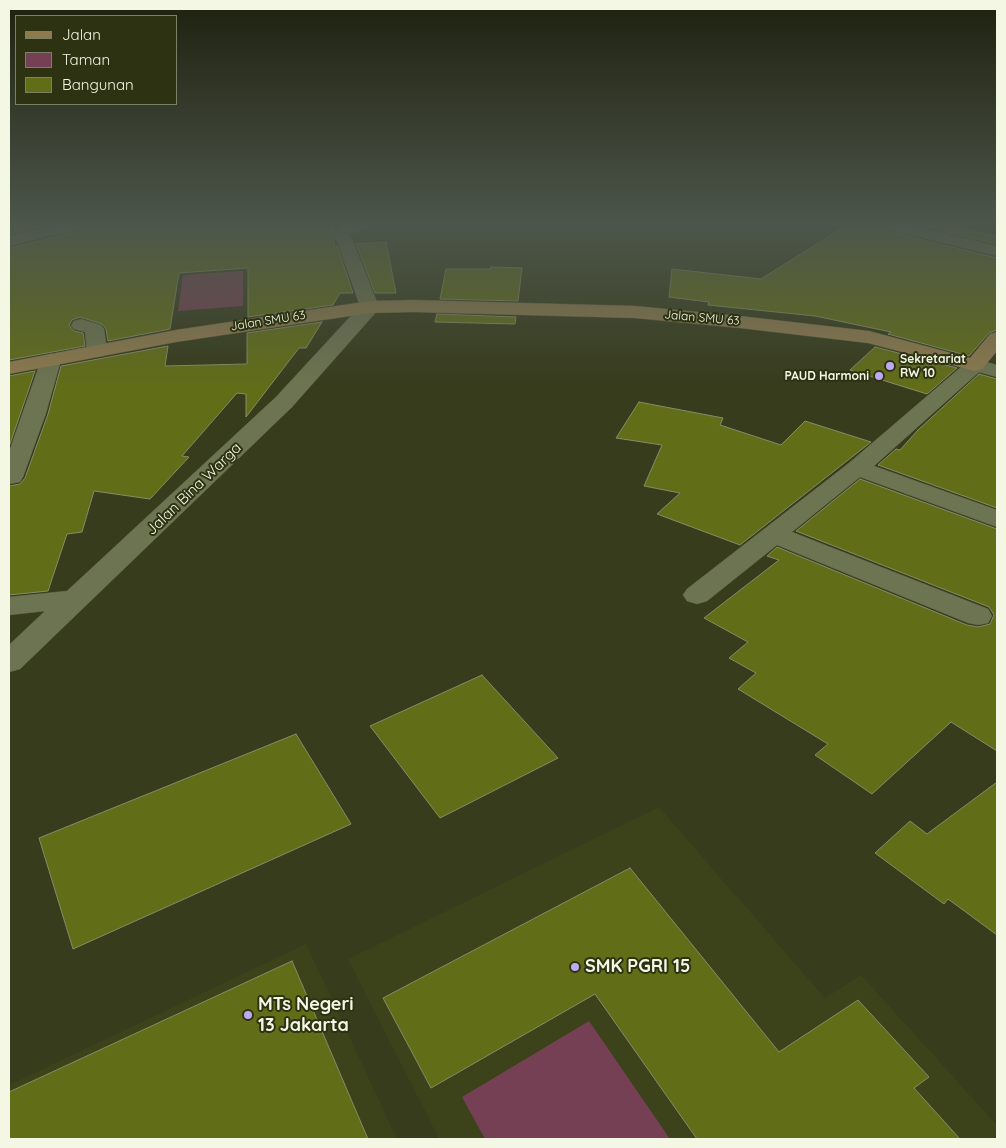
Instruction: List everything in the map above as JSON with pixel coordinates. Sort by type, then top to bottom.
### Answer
[{"type":"street","points":[[359,279],[370,307]]},
{"type":"street","name":"Jalan SMU 63","points":[[9,368],[243,325],[370,307],[414,306],[635,312],[869,337],[986,368]]},
{"type":"street","name":"Jalan Bina Warga","points":[[9,662],[284,402],[370,307]]},
{"type":"street","points":[[81,325],[94,329],[97,351]]},
{"type":"street","points":[[697,595],[986,368],[997,338]]},
{"type":"street","points":[[11,477],[35,413],[51,360]]},
{"type":"street","points":[[857,468],[997,519]]},
{"type":"street","points":[[775,535],[978,616]]},
{"type":"street","points":[[9,606],[76,599]]},
{"type":"shaded area","name":"SMK PGRI 15","points":[[659,807],[825,998],[861,975],[997,1125],[997,1139],[439,1139],[348,959]]},
{"type":"shaded area","name":"MTs Negeri 13 Jakarta","points":[[306,944],[397,1139],[9,1139],[9,1085]]},
{"type":"green space","points":[[183,279],[243,279],[243,306],[178,311]]},
{"type":"green space","points":[[589,1021],[670,1139],[485,1139],[462,1097]]},
{"type":"building","points":[[9,279],[178,279],[170,329],[108,341],[106,329],[102,324],[80,317],[72,320],[69,325],[74,331],[83,333],[85,346],[9,360]]},
{"type":"building","points":[[248,279],[348,279],[353,293],[340,293],[333,305],[248,317]]},
{"type":"building","points":[[369,279],[393,279],[396,293],[375,293]]},
{"type":"building","points":[[444,279],[521,279],[518,301],[440,299]]},
{"type":"building","points":[[671,279],[997,279],[997,330],[989,333],[969,356],[888,334],[891,332],[815,316],[708,305],[709,302],[669,297]]},
{"type":"building","points":[[437,314],[516,317],[515,324],[435,322]]},
{"type":"building","points":[[322,322],[306,348],[299,348],[246,417],[246,394],[237,393],[182,456],[189,457],[150,499],[94,491],[82,532],[67,534],[48,591],[9,595],[9,486],[20,484],[25,478],[48,414],[61,366],[168,346],[165,366],[247,364],[247,333]]},
{"type":"building","points":[[875,347],[957,368],[927,394],[850,370]]},
{"type":"building","points":[[35,371],[9,447],[9,376]]},
{"type":"building","points":[[979,374],[997,379],[997,508],[878,465],[896,449],[900,450],[918,430]]},
{"type":"building","points":[[639,402],[723,418],[720,425],[781,445],[805,421],[871,442],[740,545],[657,514],[680,493],[644,486],[662,445],[616,438]]},
{"type":"building","points":[[860,479],[997,529],[997,751],[951,722],[872,794],[815,755],[828,744],[738,689],[756,673],[729,658],[748,642],[704,618],[779,560],[767,556],[777,547],[967,625],[978,627],[990,624],[994,615],[989,607],[796,531]]},
{"type":"building","points":[[482,675],[558,758],[440,818],[370,726]]},
{"type":"building","points":[[296,734],[351,824],[73,949],[39,838]]},
{"type":"building","points":[[997,782],[997,935],[948,899],[944,904],[875,853],[910,821],[927,834]]},
{"type":"building","points":[[630,868],[779,1052],[858,1000],[929,1077],[914,1088],[960,1139],[697,1139],[595,994],[431,1088],[383,998]]},
{"type":"building","name":"MTs Negeri 13 Jakarta","points":[[292,961],[368,1139],[9,1139],[9,1092]]},
{"type":"place","name":"Sekretariat RW 10","points":[[890,366]]},
{"type":"place","name":"PAUD Harmoni","points":[[879,376]]},
{"type":"place","name":"SMK PGRI 15","points":[[575,967]]},
{"type":"place","name":"MTs Negeri 13 Jakarta","points":[[248,1015]]}]
